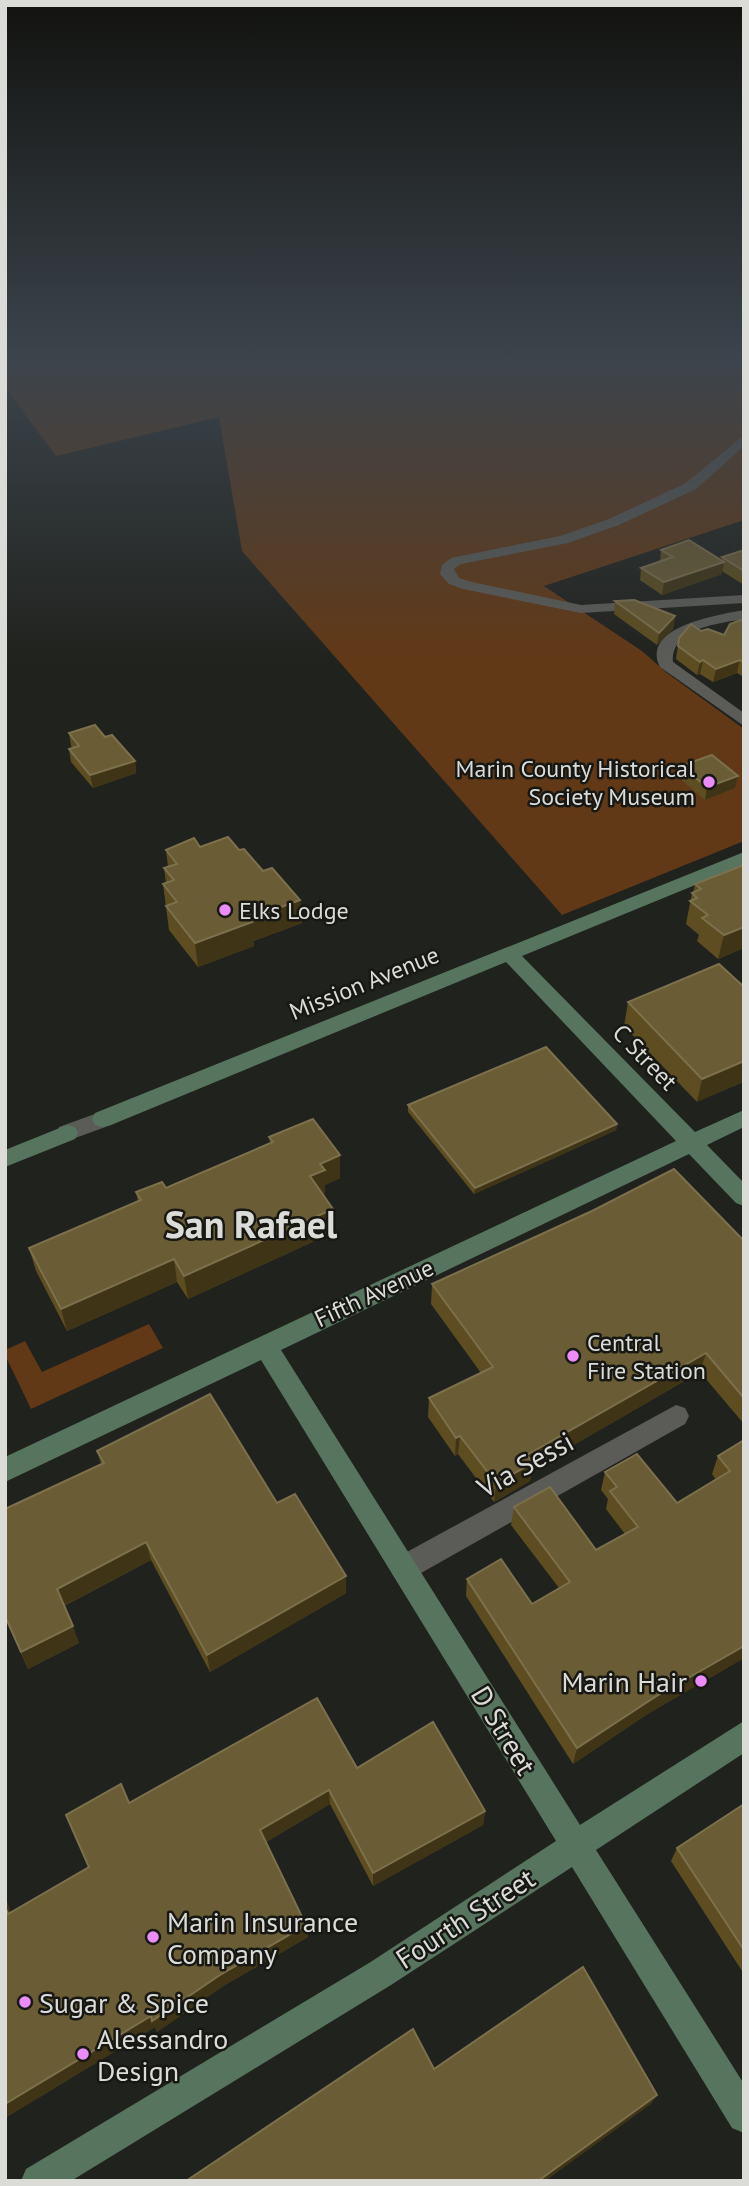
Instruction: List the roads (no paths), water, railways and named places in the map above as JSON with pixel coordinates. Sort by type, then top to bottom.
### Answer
[{"type":"street","points":[[719,461],[691,486],[666,500],[576,536],[456,561],[447,568],[447,574],[454,581],[468,586],[581,608],[744,599]]},
{"type":"street","points":[[744,614],[672,636],[664,644],[663,654],[665,664],[744,721]]},
{"type":"street","name":"Mission Avenue","points":[[5,1158],[744,858]]},
{"type":"street","name":"C Street","points":[[508,953],[744,1197]]},
{"type":"street","name":"Fifth Avenue","points":[[5,1469],[744,1118]]},
{"type":"street","name":"D Street","points":[[265,1345],[744,2116]]},
{"type":"street","name":"Via Sessi","points":[[404,1568],[676,1416]]},
{"type":"street","name":"Fourth Street","points":[[38,2181],[380,1974],[744,1736]]},
{"type":"place","name":"Marin County Historical Society Museum","points":[[709,782]]},
{"type":"place","name":"Elks Lodge","points":[[225,910]]},
{"type":"place","name":"Central Fire Station","points":[[573,1356]]},
{"type":"place","name":"Marin Hair","points":[[701,1681]]},
{"type":"place","name":"Marin Insurance Company","points":[[153,1937]]},
{"type":"place","name":"Sugar & Spice","points":[[25,2002]]},
{"type":"place","name":"Alessandro Design","points":[[83,2054]]},
{"type":"district","name":"San Rafael","points":[[251,1223]]}]
